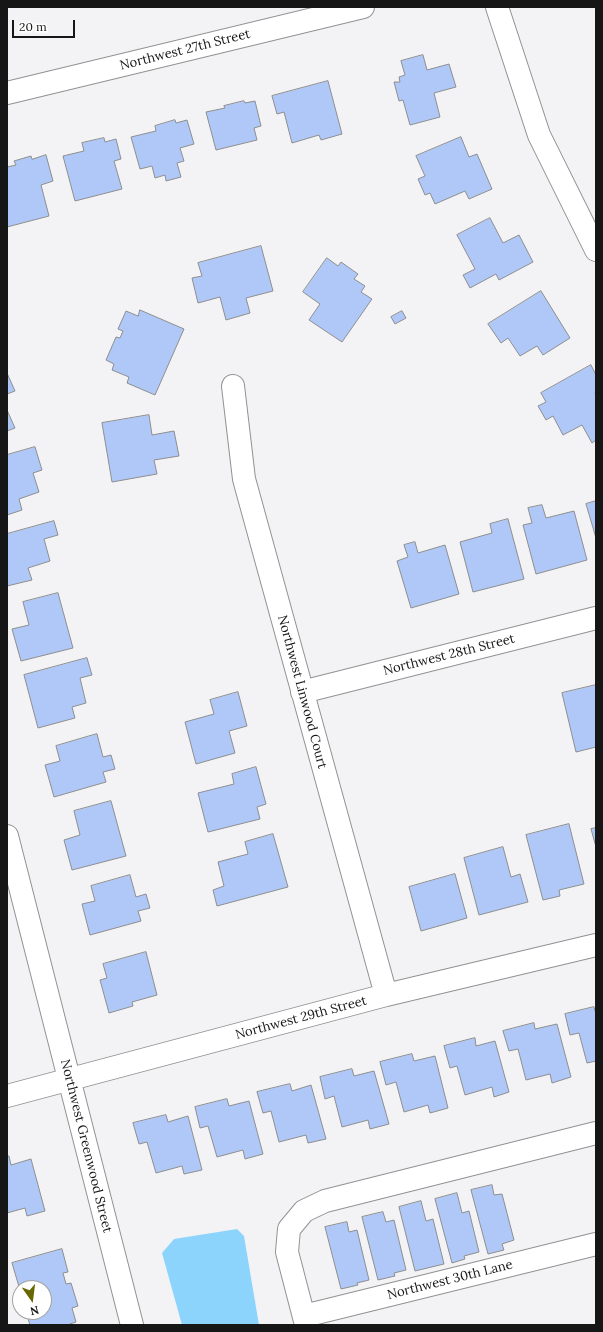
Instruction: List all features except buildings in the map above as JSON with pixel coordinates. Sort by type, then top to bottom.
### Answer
[{"type":"street","name":"Northwest 27th Street","points":[[7,92],[363,7]]},
{"type":"street","points":[[497,7],[539,135],[596,250]]},
{"type":"street","name":"Northwest Linwood Court","points":[[234,386],[244,479],[386,995]]},
{"type":"street","name":"Northwest 28th Street","points":[[302,692],[596,618]]},
{"type":"street","name":"Northwest Greenwood Street","points":[[7,836],[132,1325]]},
{"type":"street","name":"Northwest 29th Street","points":[[7,1096],[386,995],[596,945]]},
{"type":"street","points":[[305,1321],[287,1252],[289,1229],[304,1211],[325,1202],[596,1132]]},
{"type":"street","name":"Northwest 30th Lane","points":[[305,1321],[596,1244]]},
{"type":"water","points":[[237,1229],[244,1236],[259,1325],[182,1325],[162,1253],[174,1239]]}]
